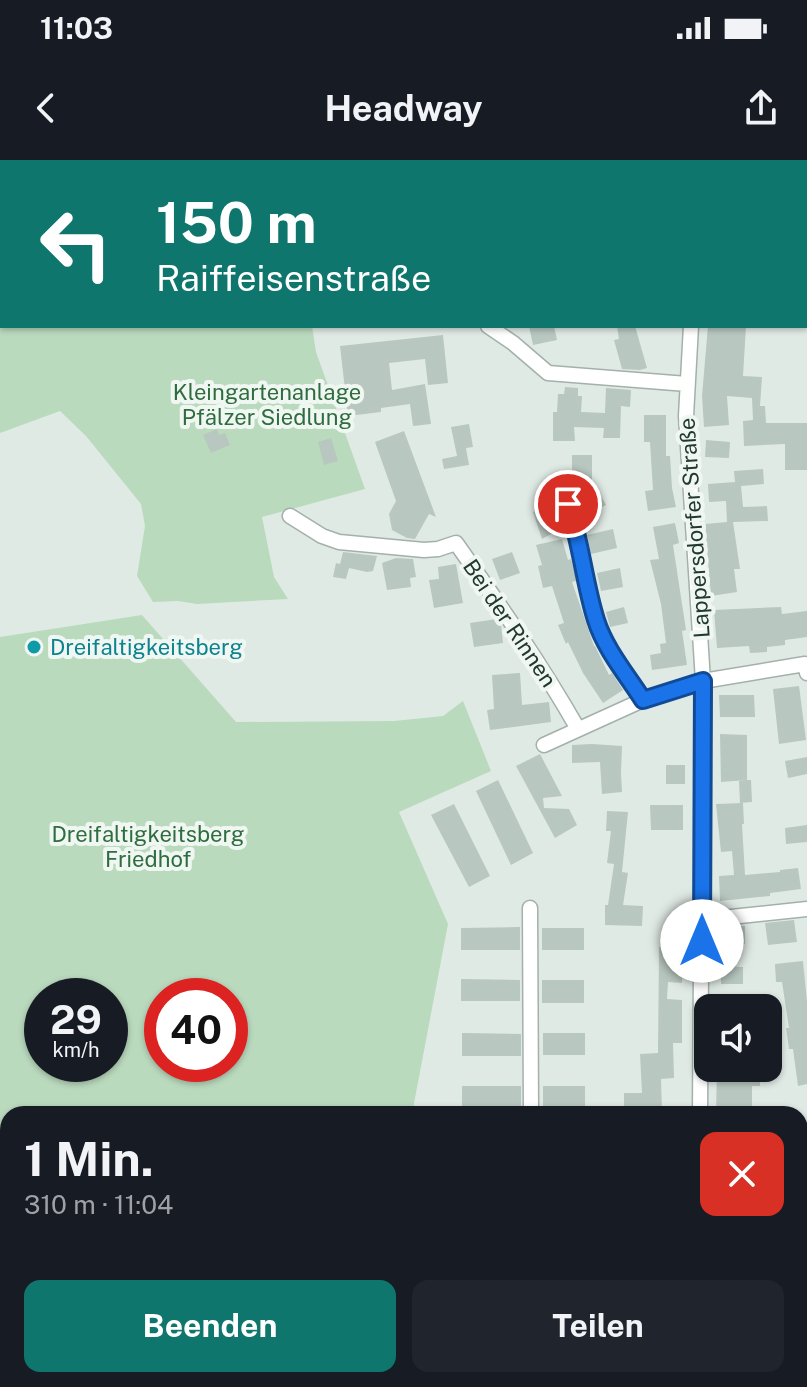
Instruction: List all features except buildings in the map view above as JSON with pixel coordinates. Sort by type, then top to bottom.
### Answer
[{"type":"street","points":[[491,328],[548,373],[687,384]]},
{"type":"street","name":"Lappersdorfer Straße","points":[[691,328],[687,384],[688,450],[703,681],[700,1106]]},
{"type":"street","points":[[568,504],[596,620],[606,642],[643,700]]},
{"type":"street","name":"Bei der Rinnen","points":[[290,516],[322,536],[339,542],[424,550],[456,543],[515,627],[578,729]]},
{"type":"street","points":[[544,745],[643,700],[703,681],[806,668]]},
{"type":"street","points":[[530,908],[531,1106]]},
{"type":"street","points":[[702,920],[806,913]]},
{"type":"green space","name":"Kleingartenanlage Pfälzer Siedlung","points":[[0,328],[312,328],[316,352],[365,489],[262,517],[274,577],[288,599],[197,604],[153,602],[137,576],[145,526],[141,504],[86,436],[60,411],[0,433]]},
{"type":"green space","name":"Dreifaltigkeitsberg Friedhof","points":[[142,615],[236,722],[394,721],[443,716],[463,701],[491,771],[399,812],[448,924],[414,1106],[0,1106],[0,637]]},
{"type":"place","name":"Dreifaltigkeitsberg","points":[[34,647]]},
{"type":"route","points":[[568,504],[596,620],[606,642],[643,700],[703,681],[702,941]]}]
